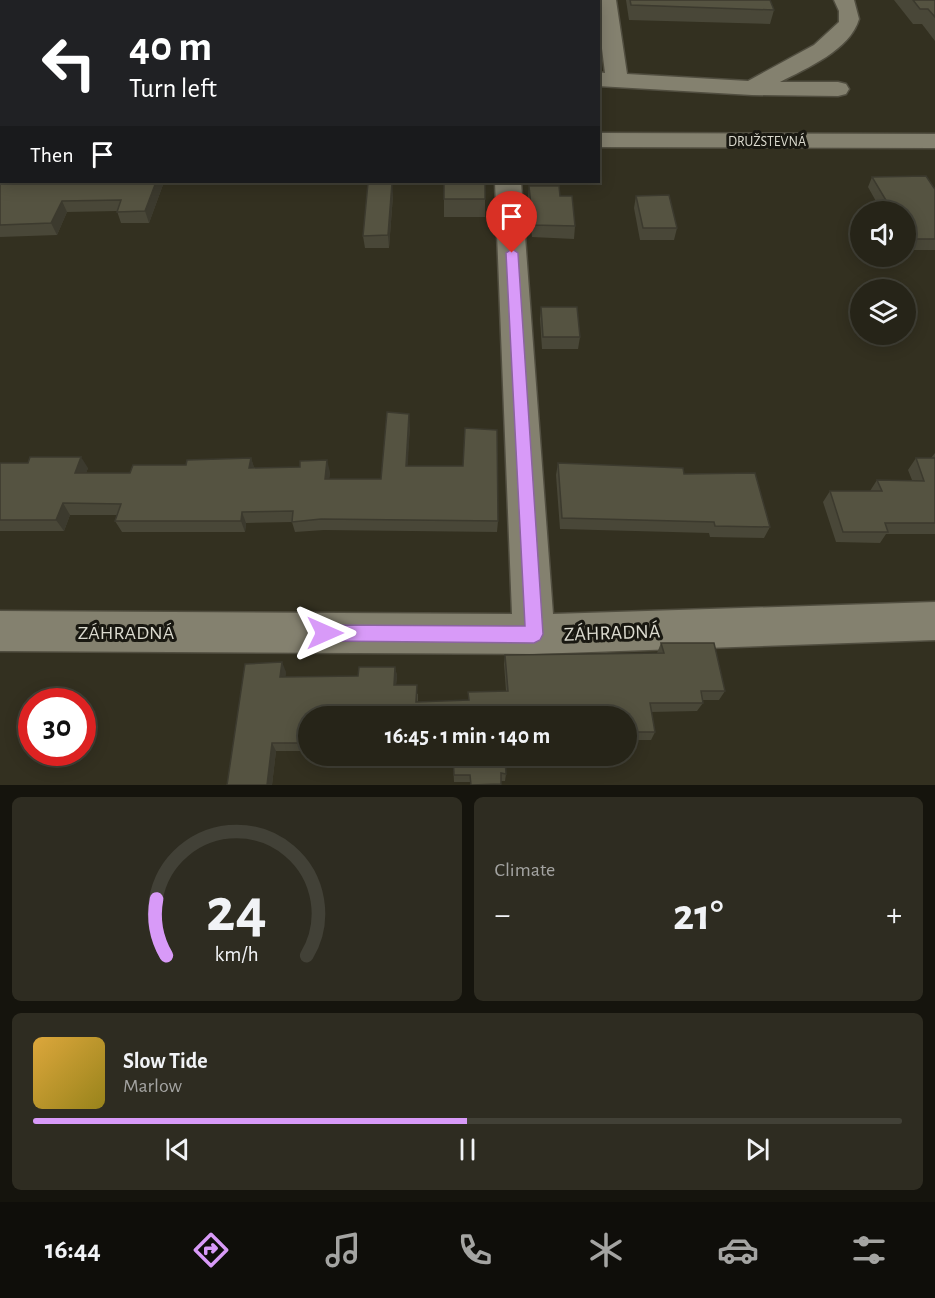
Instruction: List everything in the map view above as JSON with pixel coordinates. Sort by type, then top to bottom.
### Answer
[{"type":"street","points":[[606,0],[608,80],[752,88],[838,89]]},
{"type":"street","points":[[752,88],[817,50],[846,29],[850,20],[849,9],[844,0]]},
{"type":"street","name":"DRUŽSTEVNÁ","points":[[600,140],[935,141]]},
{"type":"street","points":[[508,183],[534,634]]},
{"type":"street","name":"ZÁHRADNÁ","points":[[0,631],[534,634],[935,621]]},
{"type":"building","points":[[630,0],[770,0],[774,10],[631,5]]},
{"type":"building","points":[[913,0],[935,0],[935,17],[928,9],[920,9]]},
{"type":"building","points":[[926,176],[935,188],[935,239],[916,239],[916,201],[886,201],[872,177]]},
{"type":"building","points":[[0,183],[156,183],[145,211],[117,212],[121,200],[62,201],[51,223],[0,225]]},
{"type":"building","points":[[368,183],[392,183],[388,235],[363,236]]},
{"type":"building","points":[[444,183],[485,183],[485,199],[444,199]]},
{"type":"building","points":[[529,186],[559,186],[560,196],[572,196],[575,226],[533,225]]},
{"type":"building","points":[[669,195],[677,228],[643,228],[636,196]]},
{"type":"building","points":[[541,307],[577,307],[580,337],[543,337]]},
{"type":"building","points":[[387,412],[409,414],[406,466],[463,466],[465,428],[497,430],[498,521],[321,519],[292,522],[293,511],[242,512],[241,521],[115,521],[121,504],[63,503],[56,520],[0,520],[0,463],[28,463],[30,457],[81,457],[75,473],[130,473],[133,465],[186,465],[187,460],[251,458],[249,468],[300,467],[300,461],[327,460],[325,479],[381,479]]},
{"type":"building","points":[[916,458],[935,458],[935,523],[885,523],[888,532],[843,532],[830,491],[882,491],[877,480],[924,481]]},
{"type":"building","points":[[558,463],[683,468],[684,474],[755,473],[770,527],[715,526],[714,522],[562,518]]},
{"type":"building","points":[[661,643],[714,643],[725,691],[701,691],[703,703],[650,703],[655,732],[637,732],[637,706],[298,706],[298,743],[272,743],[267,785],[227,785],[245,664],[282,662],[280,677],[358,676],[359,667],[395,667],[394,685],[417,685],[416,702],[469,700],[468,692],[508,691],[505,655],[664,653]]},
{"type":"building","points":[[454,766],[506,766],[506,774],[501,773],[501,784],[471,785],[470,775],[454,775]]},
{"type":"route","points":[[325,633],[534,634],[512,253]]}]
